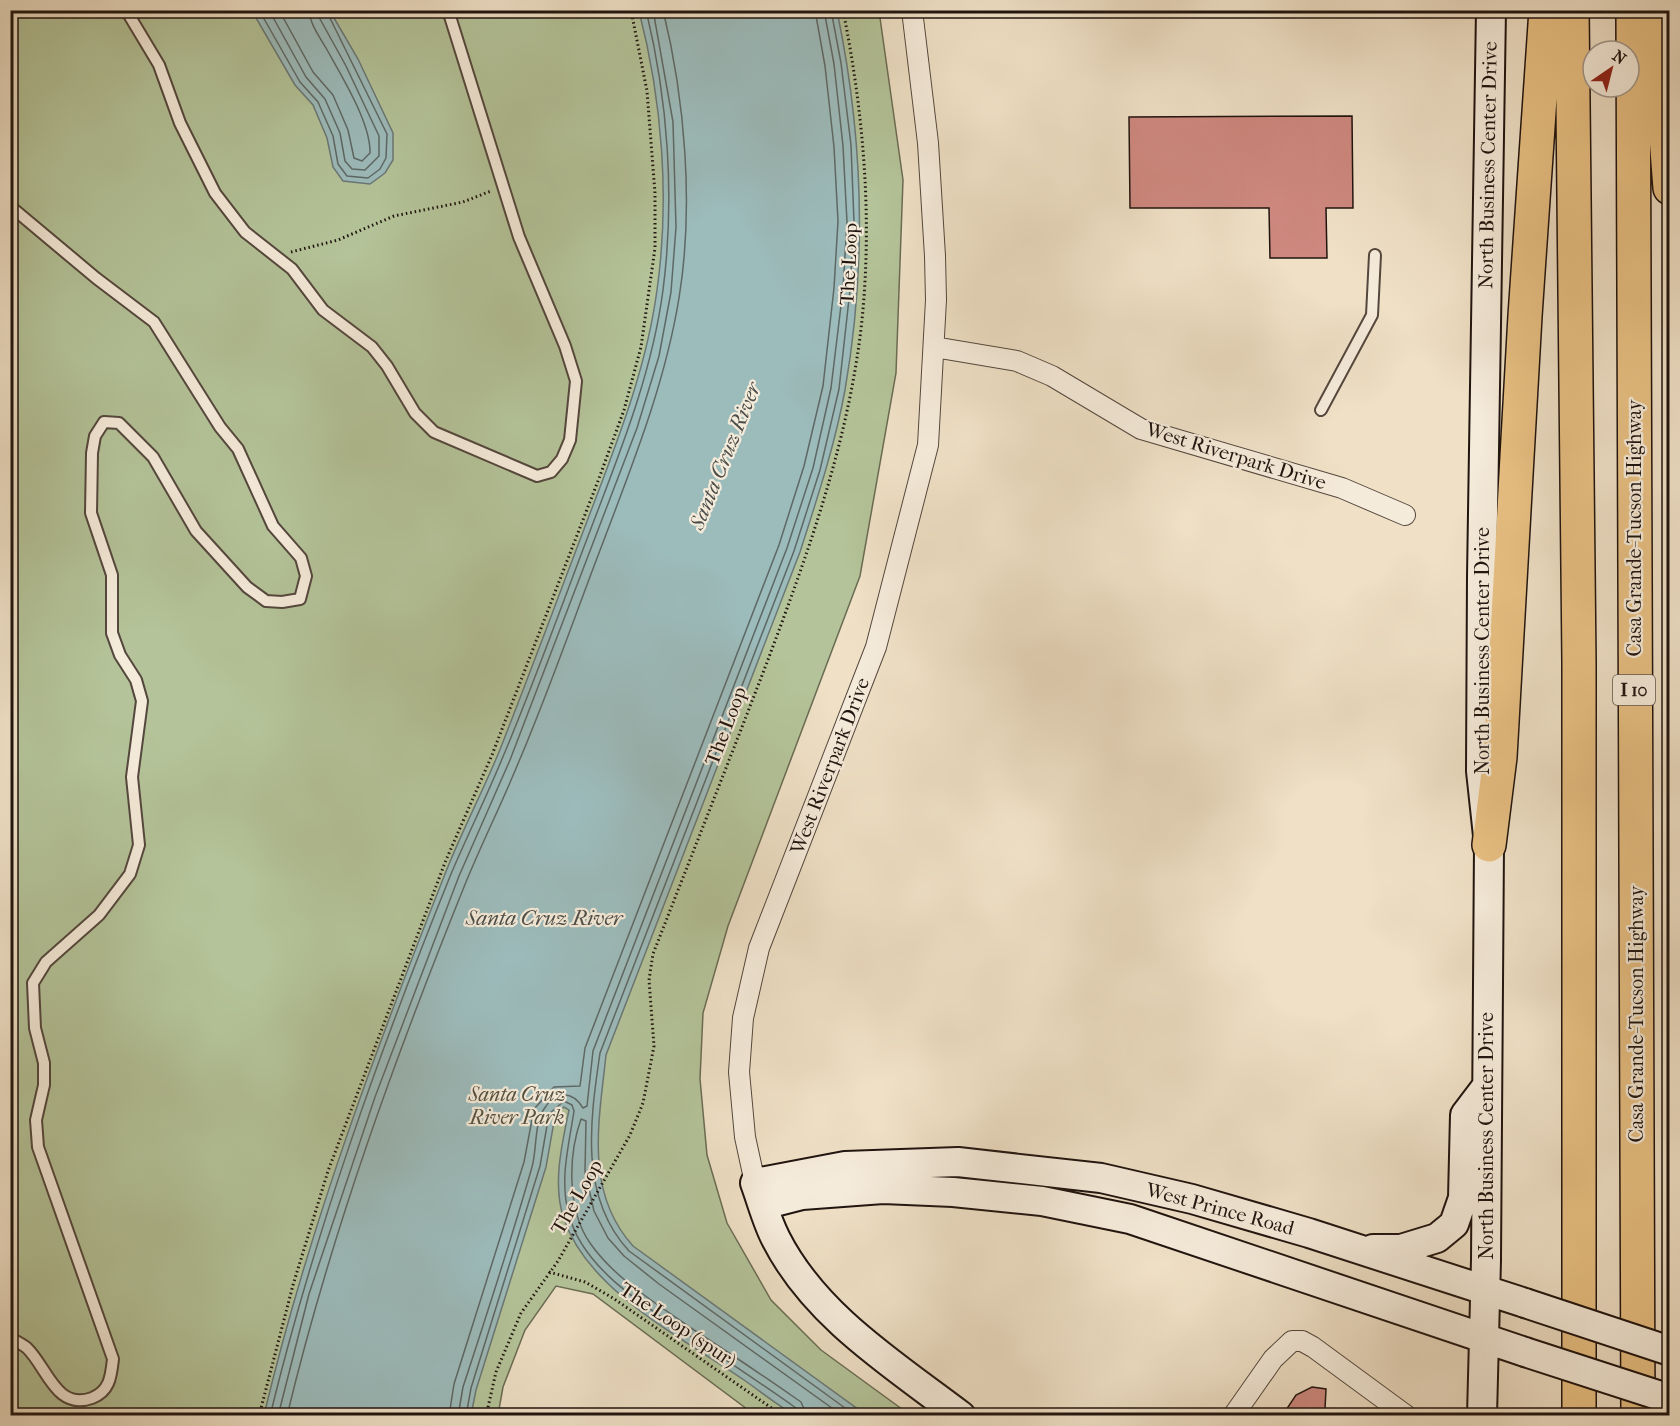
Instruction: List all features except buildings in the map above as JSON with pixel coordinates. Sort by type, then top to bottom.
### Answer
[{"type":"highway","points":[[1489,845],[1500,757],[1524,328],[1546,10]]},
{"type":"highway","points":[[1572,10],[1579,663],[1579,1416]]},
{"type":"highway","name":"Casa Grande-Tucson Highway","points":[[1633,10],[1638,1416]]},
{"type":"highway","points":[[1656,10],[1670,188]]},
{"type":"street","name":"West Riverpark Drive","points":[[759,1194],[741,1107],[739,1072],[743,1018],[759,948],[876,647],[928,445],[934,347],[935,256],[929,154],[912,10]]},
{"type":"street","name":"North Business Center Drive","points":[[1482,1416],[1486,1252],[1489,845],[1483,801],[1481,748],[1491,10]]},
{"type":"street","name":"West Riverpark Drive","points":[[934,347],[1017,362],[1052,376],[1141,429],[1342,488],[1405,515]]},
{"type":"street","points":[[1356,1249],[1401,1249],[1437,1238],[1454,1224],[1463,1198],[1465,1114],[1487,1086]]},
{"type":"street","name":"West Prince Road","points":[[759,1194],[845,1166],[958,1162],[1101,1178],[1192,1199],[1356,1249],[1670,1352]]},
{"type":"street","name":"West Prince Road","points":[[759,1194],[802,1195],[884,1189],[953,1192],[1042,1201],[1130,1219],[1524,1352],[1670,1398]]},
{"type":"street","points":[[759,1194],[776,1239],[802,1279],[851,1331],[961,1416]]},
{"type":"street","points":[[1233,1416],[1273,1359],[1293,1341],[1302,1341],[1314,1347],[1407,1416]]},
{"type":"lane","points":[[126,10],[159,65],[180,123],[215,193],[245,232],[292,269],[323,309],[372,346],[387,366],[415,413],[434,432],[537,476],[551,472],[562,459],[570,440],[576,381],[565,346],[519,237],[448,10]]},
{"type":"lane","points":[[10,206],[96,278],[154,322],[220,427],[238,449],[273,526],[301,558],[306,576],[300,599],[266,601],[247,587],[196,531],[153,457],[119,423],[104,422],[95,436],[92,453],[91,513],[112,575],[112,633],[120,655],[136,680],[142,701],[132,777],[140,845],[130,874],[99,915],[46,962],[33,983],[31,1000],[34,1028],[44,1063],[44,1085],[36,1120],[38,1147],[113,1359],[110,1382],[99,1395],[84,1401],[66,1398],[50,1382],[27,1348],[10,1338]]},
{"type":"lane","points":[[1321,410],[1372,315],[1375,255]]},
{"type":"path","points":[[260,1416],[293,1285],[328,1171],[446,860],[492,755],[598,481],[624,410],[641,347],[655,248],[655,193],[647,90],[631,10]]},
{"type":"path","name":"The Loop","points":[[486,1416],[496,1372],[521,1313],[558,1261],[618,1156],[643,1103],[654,1046],[649,980],[653,954],[795,588],[822,511],[843,429],[861,329],[866,207],[861,115],[843,10]]},
{"type":"path","points":[[278,256],[338,240],[394,216],[463,202],[504,186]]},
{"type":"path","name":"The Loop (spur)","points":[[549,1272],[585,1281],[613,1298],[783,1416]]},
{"type":"green space","name":"Santa Cruz River Park","points":[[10,11],[879,11],[903,180],[896,373],[860,576],[728,926],[703,1013],[700,1079],[707,1155],[727,1223],[771,1300],[821,1350],[910,1415],[755,1415],[593,1294],[556,1286],[525,1330],[503,1387],[498,1415],[11,1415]]},
{"type":"water","points":[[252,11],[330,11],[358,59],[393,133],[393,160],[385,173],[370,184],[343,181],[333,167],[327,138],[313,105],[295,85]]},
{"type":"water","name":"Santa Cruz River","points":[[639,11],[837,11],[846,58],[857,152],[859,247],[857,295],[845,390],[831,451],[813,512],[800,552],[606,1055],[600,1106],[598,1155],[601,1180],[607,1203],[617,1225],[633,1246],[866,1415],[811,1417],[792,1414],[640,1311],[594,1269],[576,1245],[560,1206],[559,1164],[569,1110],[564,1107],[555,1116],[546,1167],[476,1390],[471,1415],[264,1415],[322,1210],[393,1007],[445,874],[499,752],[618,438],[637,380],[657,290],[663,220],[662,149],[658,114]]}]
